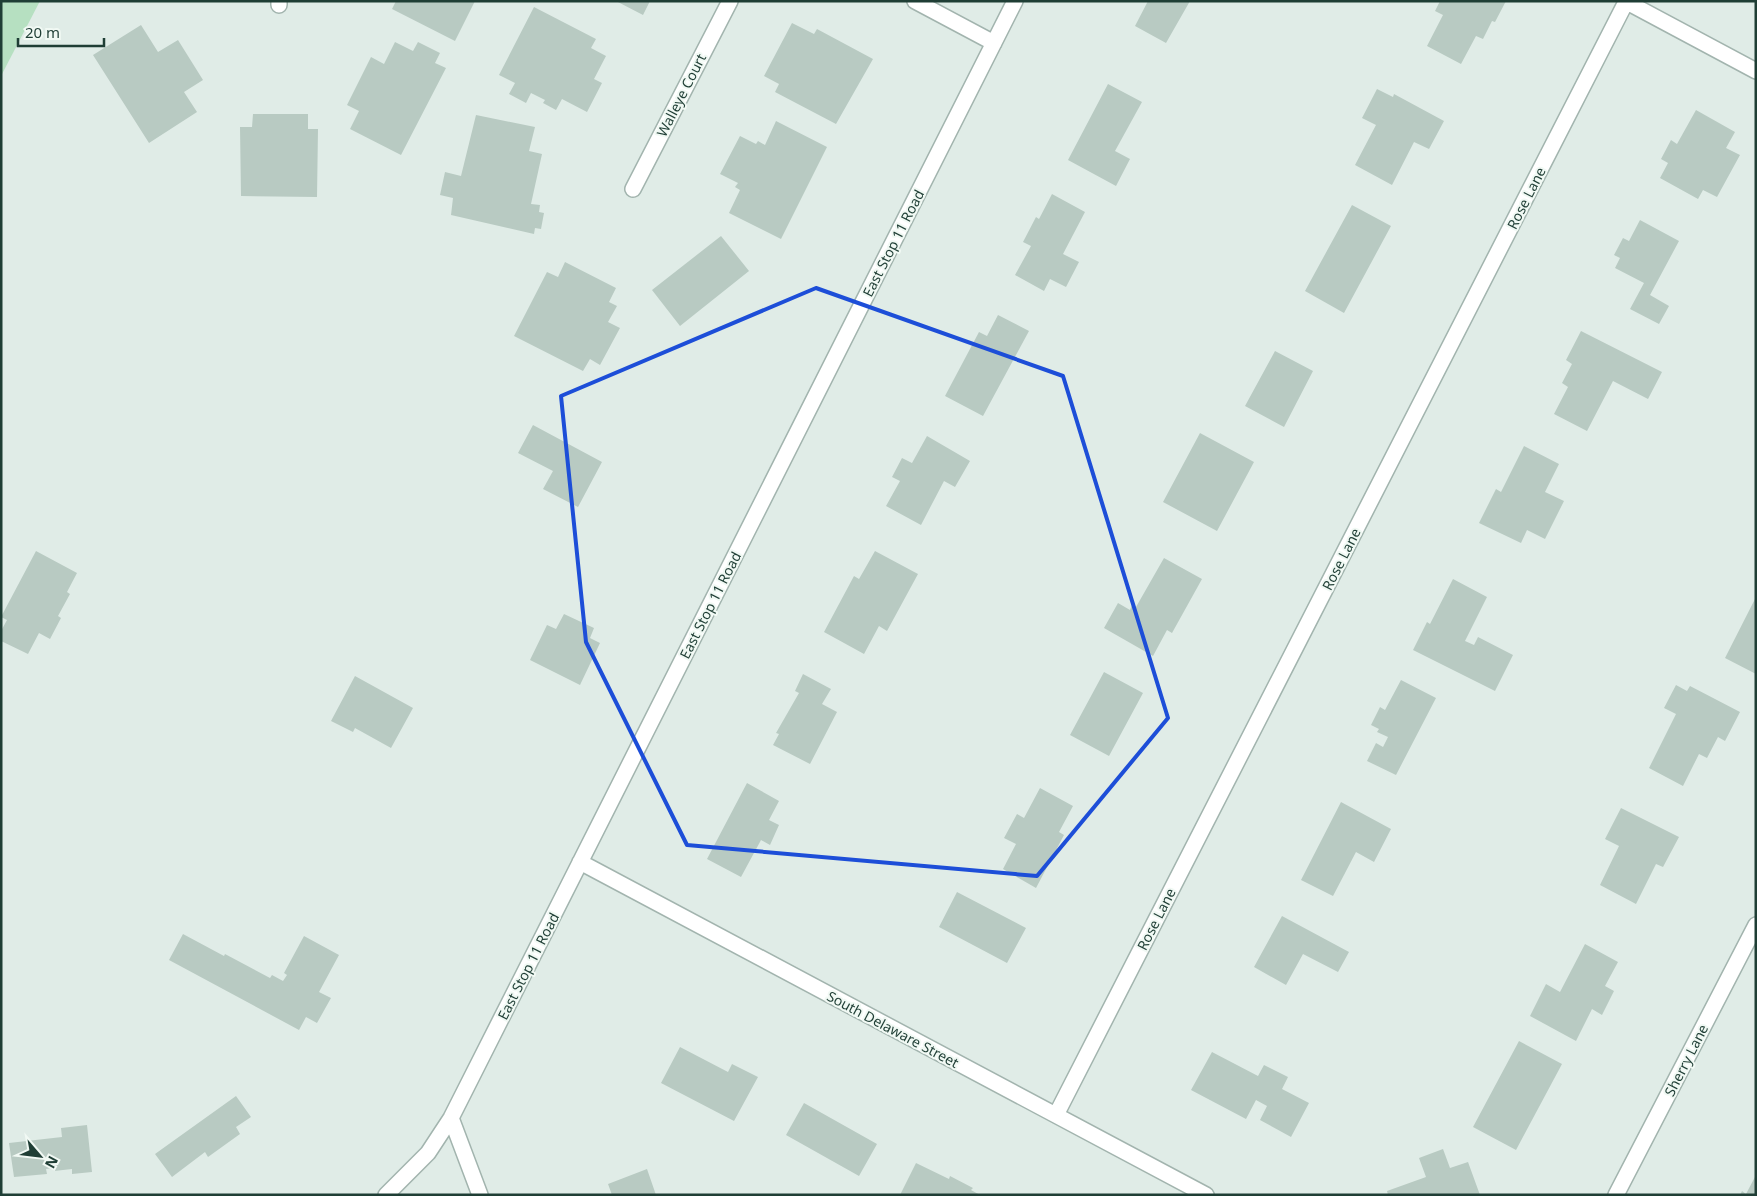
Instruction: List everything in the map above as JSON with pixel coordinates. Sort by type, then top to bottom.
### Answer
[{"type":"street","name":"Walleye Court","points":[[633,189],[730,1]]},
{"type":"street","points":[[915,1],[994,43]]},
{"type":"street","name":"East Stop 11 Road","points":[[386,1195],[428,1153],[451,1118],[1015,1]]},
{"type":"street","points":[[1626,2],[1756,70]]},
{"type":"street","name":"Rose Lane","points":[[1056,1115],[1626,2]]},
{"type":"street","name":"South Delaware Street","points":[[580,862],[1206,1195]]},
{"type":"street","name":"Sherry Lane","points":[[1616,1195],[1756,925]]},
{"type":"street","points":[[451,1118],[480,1195]]},
{"type":"highlighted area","points":[[816,288],[1063,376],[1168,718],[1037,876],[687,845],[586,642],[561,396]]},
{"type":"green space","points":[[1,1],[40,1],[1,76]]},
{"type":"building","points":[[396,1],[475,1],[455,41],[392,9]]},
{"type":"building","points":[[616,1],[650,1],[643,15]]},
{"type":"building","points":[[1148,1],[1190,1],[1166,43],[1135,26]]},
{"type":"building","points":[[1440,1],[1506,1],[1495,22],[1492,21],[1483,39],[1476,36],[1461,64],[1427,46],[1443,15],[1435,11]]},
{"type":"building","points":[[534,7],[596,39],[591,48],[606,56],[594,79],[602,83],[587,112],[562,99],[556,110],[543,103],[545,100],[531,93],[526,103],[509,94],[515,83],[499,75]]},
{"type":"building","points":[[792,23],[814,34],[817,29],[873,59],[836,124],[775,92],[779,84],[764,76]]},
{"type":"building","points":[[141,25],[158,52],[178,40],[203,80],[184,92],[197,112],[149,143],[93,55]]},
{"type":"building","points":[[395,42],[413,51],[418,42],[440,53],[435,63],[446,68],[401,155],[350,129],[359,111],[347,105],[371,57],[384,64]]},
{"type":"building","points":[[1108,84],[1142,102],[1115,151],[1130,159],[1116,186],[1068,160]]},
{"type":"building","points":[[1377,89],[1393,97],[1394,94],[1444,121],[1429,149],[1414,142],[1392,185],[1355,165],[1376,125],[1362,118]]},
{"type":"building","points":[[1696,110],[1735,132],[1726,148],[1740,155],[1717,197],[1703,190],[1698,199],[1660,178],[1668,163],[1661,159],[1671,140],[1677,144]]},
{"type":"building","points":[[253,114],[308,114],[308,129],[318,129],[317,197],[241,196],[240,127],[252,127]]},
{"type":"building","points":[[476,115],[535,127],[529,151],[542,154],[531,204],[540,205],[539,212],[544,213],[541,229],[535,228],[534,234],[451,215],[453,198],[440,195],[445,172],[461,176]]},
{"type":"building","points":[[776,121],[827,147],[781,239],[729,213],[740,190],[735,187],[738,183],[720,174],[740,136],[756,144],[758,141],[765,145]]},
{"type":"building","points":[[1052,194],[1085,212],[1063,254],[1079,262],[1066,287],[1050,279],[1044,291],[1015,275],[1031,246],[1023,242],[1036,217],[1039,219]]},
{"type":"building","points":[[1352,205],[1391,226],[1344,313],[1305,291]]},
{"type":"building","points":[[1640,220],[1679,241],[1650,295],[1669,306],[1659,324],[1630,309],[1644,283],[1615,268],[1620,258],[1614,255],[1623,238],[1629,241]]},
{"type":"building","points":[[721,236],[749,271],[680,326],[652,290]]},
{"type":"building","points":[[565,262],[616,288],[609,302],[617,306],[608,322],[620,328],[600,365],[590,359],[583,371],[514,336],[547,272],[558,277]]},
{"type":"building","points":[[998,315],[1029,331],[983,416],[945,396],[979,332],[987,336]]},
{"type":"building","points":[[1581,331],[1662,372],[1648,399],[1613,381],[1587,431],[1554,414],[1568,387],[1562,383],[1572,364],[1566,360]]},
{"type":"building","points":[[1275,351],[1313,371],[1284,427],[1245,406]]},
{"type":"building","points":[[533,425],[602,462],[578,507],[543,489],[553,471],[518,453]]},
{"type":"building","points":[[1200,433],[1254,462],[1217,531],[1163,502]]},
{"type":"building","points":[[927,436],[970,461],[955,487],[944,481],[921,525],[886,506],[900,481],[892,477],[902,458],[912,463]]},
{"type":"building","points":[[1524,446],[1559,464],[1545,492],[1564,501],[1545,539],[1527,530],[1521,543],[1479,523],[1496,489],[1501,492]]},
{"type":"building","points":[[36,551],[77,573],[67,592],[70,594],[58,616],[61,618],[50,639],[39,633],[28,654],[1,641],[1,631],[7,620],[1,617]]},
{"type":"building","points":[[875,551],[918,574],[887,631],[879,626],[864,654],[824,632],[854,576],[859,579]]},
{"type":"building","points":[[1164,558],[1202,579],[1172,633],[1167,630],[1153,656],[1104,628],[1118,603],[1130,610],[1132,605],[1136,607]]},
{"type":"building","points":[[1453,579],[1487,597],[1465,641],[1474,645],[1478,637],[1513,655],[1495,691],[1413,650],[1427,622],[1430,624]]},
{"type":"building","points":[[1756,597],[1756,674],[1725,658]]},
{"type":"building","points":[[564,614],[594,628],[590,638],[600,643],[580,685],[530,660],[547,625],[556,629]]},
{"type":"building","points":[[1104,672],[1143,693],[1109,756],[1070,735]]},
{"type":"building","points":[[803,674],[831,689],[822,704],[837,712],[810,764],[773,745],[779,734],[776,733],[799,693],[795,691]]},
{"type":"building","points":[[355,676],[413,708],[391,748],[355,728],[353,732],[331,721]]},
{"type":"building","points":[[1401,680],[1436,698],[1396,775],[1367,761],[1376,743],[1383,747],[1388,737],[1377,732],[1379,729],[1371,725],[1380,707],[1385,710]]},
{"type":"building","points":[[1676,685],[1687,691],[1690,686],[1740,712],[1725,741],[1718,737],[1707,758],[1699,754],[1683,786],[1649,768],[1676,714],[1664,708]]},
{"type":"building","points":[[747,783],[779,801],[769,820],[779,825],[770,845],[761,840],[741,877],[707,859]]},
{"type":"building","points":[[1040,788],[1073,806],[1059,832],[1064,835],[1036,888],[1003,869],[1016,844],[1004,838],[1017,814],[1024,818]]},
{"type":"building","points":[[1341,802],[1391,829],[1374,862],[1356,852],[1333,896],[1301,880]]},
{"type":"building","points":[[1621,808],[1679,837],[1663,867],[1656,864],[1636,904],[1600,885],[1619,846],[1605,839]]},
{"type":"building","points":[[957,892],[1026,928],[1007,963],[939,927]]},
{"type":"building","points":[[1282,916],[1349,952],[1338,972],[1303,954],[1286,985],[1254,967]]},
{"type":"building","points":[[183,934],[270,978],[272,975],[283,981],[287,975],[284,973],[304,936],[339,955],[319,992],[331,998],[317,1023],[306,1017],[299,1030],[169,960]]},
{"type":"building","points":[[1585,944],[1618,962],[1605,986],[1614,991],[1602,1015],[1592,1009],[1576,1041],[1530,1016],[1546,984],[1560,992]]},
{"type":"building","points":[[1519,1041],[1562,1064],[1516,1150],[1473,1127]]},
{"type":"building","points":[[680,1047],[728,1072],[732,1064],[758,1077],[734,1121],[661,1083]]},
{"type":"building","points":[[1212,1052],[1258,1076],[1264,1065],[1288,1077],[1282,1089],[1309,1103],[1291,1137],[1260,1120],[1267,1106],[1256,1100],[1246,1119],[1191,1090]]},
{"type":"building","points":[[236,1096],[251,1117],[236,1127],[240,1134],[208,1157],[205,1152],[172,1177],[155,1154]]},
{"type":"building","points":[[804,1103],[877,1144],[859,1176],[786,1135]]},
{"type":"building","points":[[87,1125],[92,1172],[72,1174],[72,1169],[54,1171],[53,1168],[46,1169],[47,1174],[14,1177],[9,1143],[62,1137],[61,1128]]},
{"type":"building","points":[[1443,1149],[1450,1168],[1468,1162],[1480,1195],[1388,1195],[1387,1191],[1426,1177],[1419,1158]]},
{"type":"building","points":[[916,1163],[949,1179],[950,1176],[973,1188],[971,1190],[980,1195],[900,1195]]},
{"type":"building","points":[[647,1169],[656,1195],[612,1195],[608,1184]]},
{"type":"building","points":[[1756,1175],[1756,1195],[1740,1195],[1742,1191],[1746,1194]]}]
